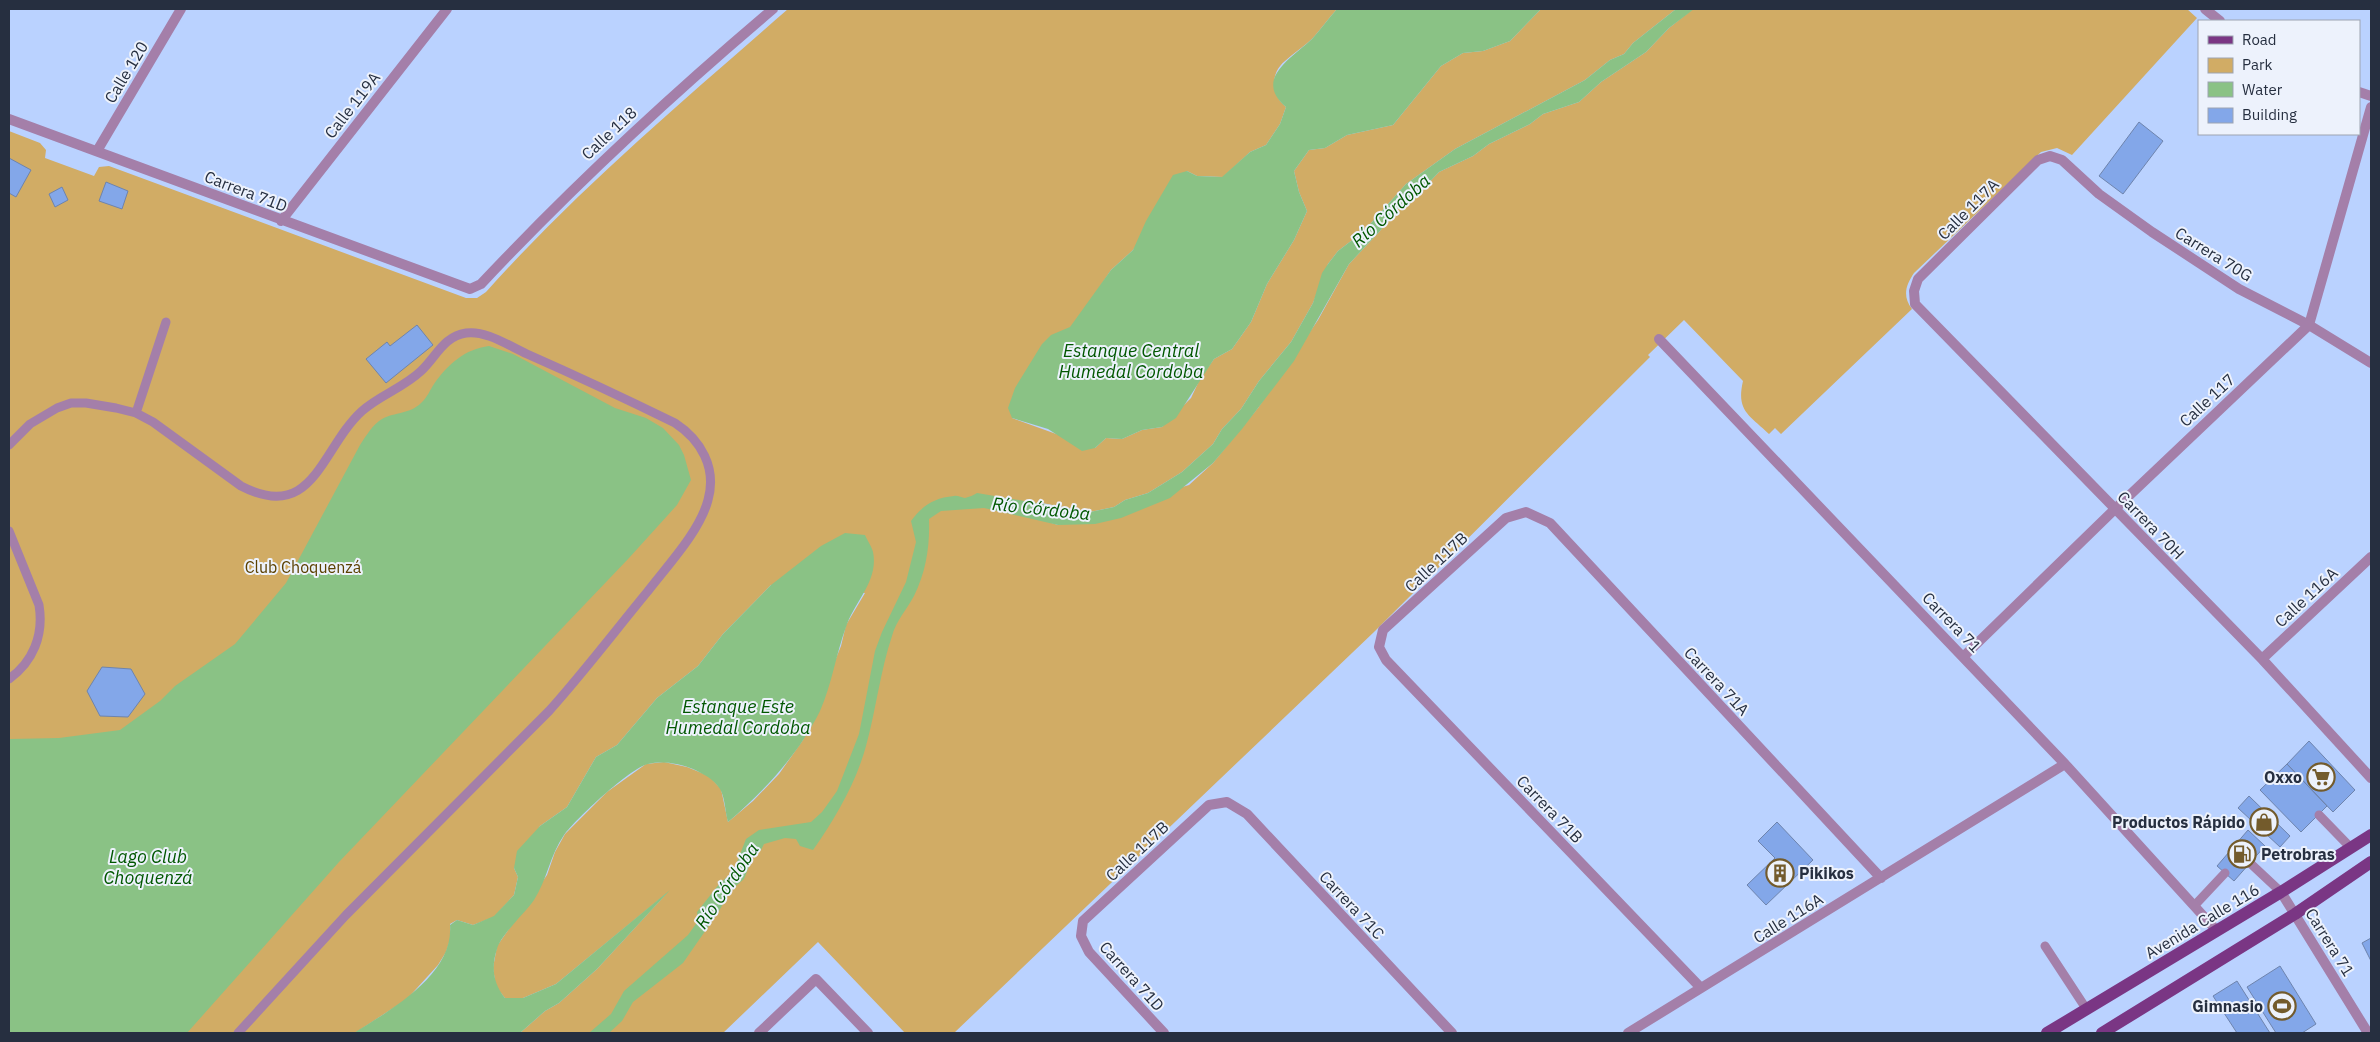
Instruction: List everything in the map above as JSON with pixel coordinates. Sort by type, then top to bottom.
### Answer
[{"type":"main road","name":"Avenida Calle 116","points":[[2047,1033],[2281,892],[2371,835]]},
{"type":"main road","points":[[2102,1033],[2295,914],[2371,862]]},
{"type":"street","name":"Calle 120","points":[[97,151],[181,9]]},
{"type":"street","name":"Calle 119A","points":[[281,220],[446,9]]},
{"type":"street","name":"Calle 118","points":[[474,288],[481,284],[573,188],[626,137],[773,9]]},
{"type":"street","points":[[2205,9],[2219,20]]},
{"type":"street","points":[[2309,325],[2371,107]]},
{"type":"street","name":"Carrera 71D","points":[[9,119],[461,287],[474,288]]},
{"type":"street","name":"Carrera 70G","points":[[2050,156],[2062,160],[2099,194],[2152,232],[2239,289],[2309,325],[2371,363]]},
{"type":"street","name":"Calle 117A","points":[[1914,291],[1918,279],[1939,258],[2038,160],[2050,156]]},
{"type":"street","name":"Carrera 70H","points":[[1914,291],[1915,304],[2262,659],[2371,778]]},
{"type":"street","name":"Calle 117","points":[[1964,656],[2115,509],[2309,325]]},
{"type":"street","name":"Carrera 71","points":[[1660,339],[1964,656],[2217,931]]},
{"type":"street","name":"Calle 117B","points":[[1379,647],[1383,630],[1506,518],[1526,512]]},
{"type":"street","name":"Carrera 71A","points":[[1526,512],[1550,522],[1881,878]]},
{"type":"street","name":"Calle 116A","points":[[2262,659],[2371,557]]},
{"type":"street","name":"Carrera 71B","points":[[1379,647],[1386,660],[1701,988]]},
{"type":"street","name":"Calle 116A","points":[[1628,1033],[2065,764]]},
{"type":"street","name":"Calle 117B","points":[[1081,936],[1084,921],[1209,805],[1227,802]]},
{"type":"street","name":"Carrera 71C","points":[[1227,802],[1247,814],[1452,1033]]},
{"type":"street","name":"Carrera 71","points":[[2281,892],[2366,1018],[2368,1033]]},
{"type":"street","name":"Carrera 71D","points":[[1081,936],[1089,952],[1164,1033]]},
{"type":"street","points":[[759,1033],[816,979],[868,1033]]},
{"type":"lane","points":[[136,413],[166,322]]},
{"type":"lane","points":[[9,445],[30,424],[57,408],[71,403],[86,403],[136,413],[169,432],[241,486],[267,496],[287,495],[295,493],[312,481],[350,424],[362,411],[407,384],[423,370],[452,338],[468,332],[478,333],[584,379],[675,423],[688,432],[705,454],[711,478],[709,498],[703,517],[575,682],[549,711],[346,915],[238,1033]]},
{"type":"lane","points":[[9,531],[39,605],[41,617],[37,642],[32,653],[25,664],[9,679]]},
{"type":"lane","points":[[2319,815],[2351,848]]},
{"type":"lane","points":[[2250,863],[2281,892]]},
{"type":"lane","points":[[2195,905],[2225,873]]},
{"type":"lane","points":[[2045,946],[2087,1010]]},
{"type":"green space","name":"Club Choquenzá","points":[[788,9],[1337,9],[1312,39],[1285,61],[1276,72],[1275,91],[1286,107],[1280,124],[1266,145],[1250,152],[1223,177],[1197,176],[1187,171],[1133,250],[1111,270],[1012,418],[1095,448],[1106,438],[1122,439],[1142,430],[1162,427],[1191,398],[1200,379],[1214,359],[1232,349],[1251,322],[1267,284],[1294,240],[1307,211],[1299,192],[1294,171],[1309,150],[1325,148],[1347,135],[1393,125],[1441,66],[1463,53],[1483,51],[1510,41],[1541,9],[1676,9],[1633,43],[1624,54],[1610,60],[1585,80],[1455,149],[1406,184],[1364,231],[1338,251],[1328,264],[1313,303],[1291,342],[1259,381],[1241,409],[1222,429],[1213,444],[1182,472],[1148,493],[1125,500],[1114,507],[1090,512],[1042,503],[1045,521],[1058,525],[1189,485],[1213,463],[1258,408],[1318,320],[1349,264],[1397,210],[1419,193],[1439,172],[1473,156],[1489,144],[1530,124],[1543,114],[1579,102],[1601,82],[1646,52],[1669,28],[1693,9],[2187,9],[2197,18],[2072,155],[2057,148],[2041,152],[1914,273],[1906,291],[1907,300],[1912,309],[1781,434],[1775,428],[1769,434],[1750,417],[1741,399],[1743,381],[1684,320],[1648,355],[1650,357],[1374,632],[954,1033],[905,1033],[818,942],[723,1033],[520,1033],[545,1011],[559,1003],[597,969],[667,893],[556,984],[523,998],[505,998],[496,987],[493,968],[497,946],[547,875],[555,852],[565,834],[607,792],[646,764],[664,762],[687,767],[709,776],[721,789],[728,822],[753,801],[779,774],[803,740],[841,646],[846,625],[865,593],[771,585],[723,634],[698,666],[657,698],[617,745],[596,757],[567,807],[540,826],[514,868],[518,877],[514,895],[494,917],[473,925],[457,920],[450,924],[451,937],[446,952],[438,965],[407,999],[355,1033],[9,1033],[9,131],[40,143],[46,150],[45,158],[94,176],[99,167],[109,166],[466,298],[477,298],[486,292],[557,217],[632,146]]},
{"type":"water","name":"Estanque Central Humedal Cordoba","points":[[1337,9],[1541,9],[1510,41],[1483,51],[1463,53],[1441,66],[1393,125],[1347,135],[1325,148],[1309,150],[1294,171],[1299,192],[1307,211],[1294,240],[1267,284],[1251,322],[1232,349],[1214,359],[1176,418],[1162,427],[1142,430],[1122,439],[1106,438],[1095,448],[1082,451],[1048,429],[1012,418],[1008,408],[1015,388],[1042,344],[1051,335],[1070,327],[1111,270],[1133,250],[1146,221],[1173,175],[1187,171],[1197,176],[1222,177],[1250,152],[1266,145],[1280,124],[1286,107],[1277,97],[1273,87],[1274,78],[1286,61],[1312,39]]},
{"type":"water","name":"Río Córdoba","points":[[1676,9],[1694,9],[1669,28],[1646,52],[1601,82],[1579,102],[1543,114],[1530,124],[1489,144],[1473,156],[1439,172],[1419,193],[1397,210],[1349,264],[1294,361],[1242,429],[1213,463],[1170,498],[1121,518],[1095,524],[1058,525],[984,508],[941,511],[929,519],[928,549],[924,568],[914,596],[899,620],[892,636],[862,760],[844,800],[821,838],[813,850],[800,846],[796,839],[785,838],[764,844],[761,850],[754,854],[744,879],[730,891],[719,911],[683,963],[633,1002],[622,1021],[609,1033],[589,1033],[611,1014],[624,991],[688,935],[698,921],[697,912],[720,883],[733,872],[746,839],[759,830],[811,822],[822,812],[837,791],[859,734],[875,651],[906,582],[916,542],[911,521],[920,511],[930,503],[941,498],[955,496],[965,498],[977,493],[1090,512],[1114,507],[1125,500],[1148,493],[1182,472],[1213,444],[1222,429],[1241,409],[1259,381],[1291,342],[1313,303],[1322,273],[1338,251],[1364,231],[1406,184],[1455,149],[1585,80],[1610,60],[1624,54],[1633,43]]},
{"type":"water","name":"Lago Club Choquenzá","points":[[489,346],[513,354],[615,408],[646,418],[663,428],[679,445],[691,480],[677,505],[629,558],[339,862],[187,1033],[9,1033],[9,739],[59,738],[120,730],[160,701],[175,686],[235,644],[286,583],[360,445],[373,427],[382,419],[417,407],[451,364],[472,350]]},
{"type":"water","name":"Estanque Este Humedal Cordoba","points":[[845,533],[865,535],[873,552],[874,563],[872,572],[865,591],[846,627],[820,711],[802,742],[780,771],[728,822],[720,789],[711,779],[693,769],[670,763],[653,763],[629,775],[591,807],[564,835],[534,900],[499,944],[494,962],[494,975],[498,987],[505,998],[523,998],[556,984],[670,890],[597,969],[559,1003],[545,1011],[520,1033],[354,1033],[401,1002],[431,975],[442,960],[448,943],[450,925],[457,920],[473,925],[494,916],[514,895],[518,877],[514,868],[517,851],[540,826],[567,807],[596,757],[617,745],[657,698],[698,666],[723,634],[771,585],[821,546]]},
{"type":"building","points":[[2139,122],[2163,141],[2123,194],[2099,176]]},
{"type":"building","points":[[9,158],[31,170],[16,197],[9,193]]},
{"type":"building","points":[[106,182],[128,191],[122,209],[99,201]]},
{"type":"building","points":[[62,187],[68,200],[55,207],[49,194]]},
{"type":"building","points":[[417,325],[433,345],[386,383],[366,359],[387,342],[390,346]]},
{"type":"building","points":[[102,667],[131,669],[145,694],[128,717],[100,716],[87,691]]},
{"type":"building","name":"Oxxo","points":[[2309,741],[2355,790],[2333,812],[2287,764]]},
{"type":"building","points":[[2287,764],[2327,806],[2301,832],[2260,790]]},
{"type":"building","name":"Productos Rápido","points":[[2249,796],[2290,836],[2280,847],[2238,808]]},
{"type":"building","name":"Pikikos","points":[[1777,822],[1813,860],[1766,905],[1747,885],[1775,858],[1758,841]]},
{"type":"building","name":"Petrobras","points":[[2248,830],[2265,846],[2234,881],[2217,866]]},
{"type":"building","points":[[2371,938],[2371,961],[2362,943]]},
{"type":"building","name":"Gimnasio","points":[[2280,966],[2316,1024],[2302,1033],[2276,1033],[2247,987]]},
{"type":"building","points":[[2237,981],[2270,1033],[2237,1033],[2213,996]]},
{"type":"place","name":"Oxxo","points":[[2321,777]]},
{"type":"place","name":"Productos Rápido","points":[[2264,822]]},
{"type":"place","name":"Petrobras","points":[[2242,854]]},
{"type":"place","name":"Pikikos","points":[[1780,873]]},
{"type":"place","name":"Gimnasio","points":[[2282,1006]]}]
